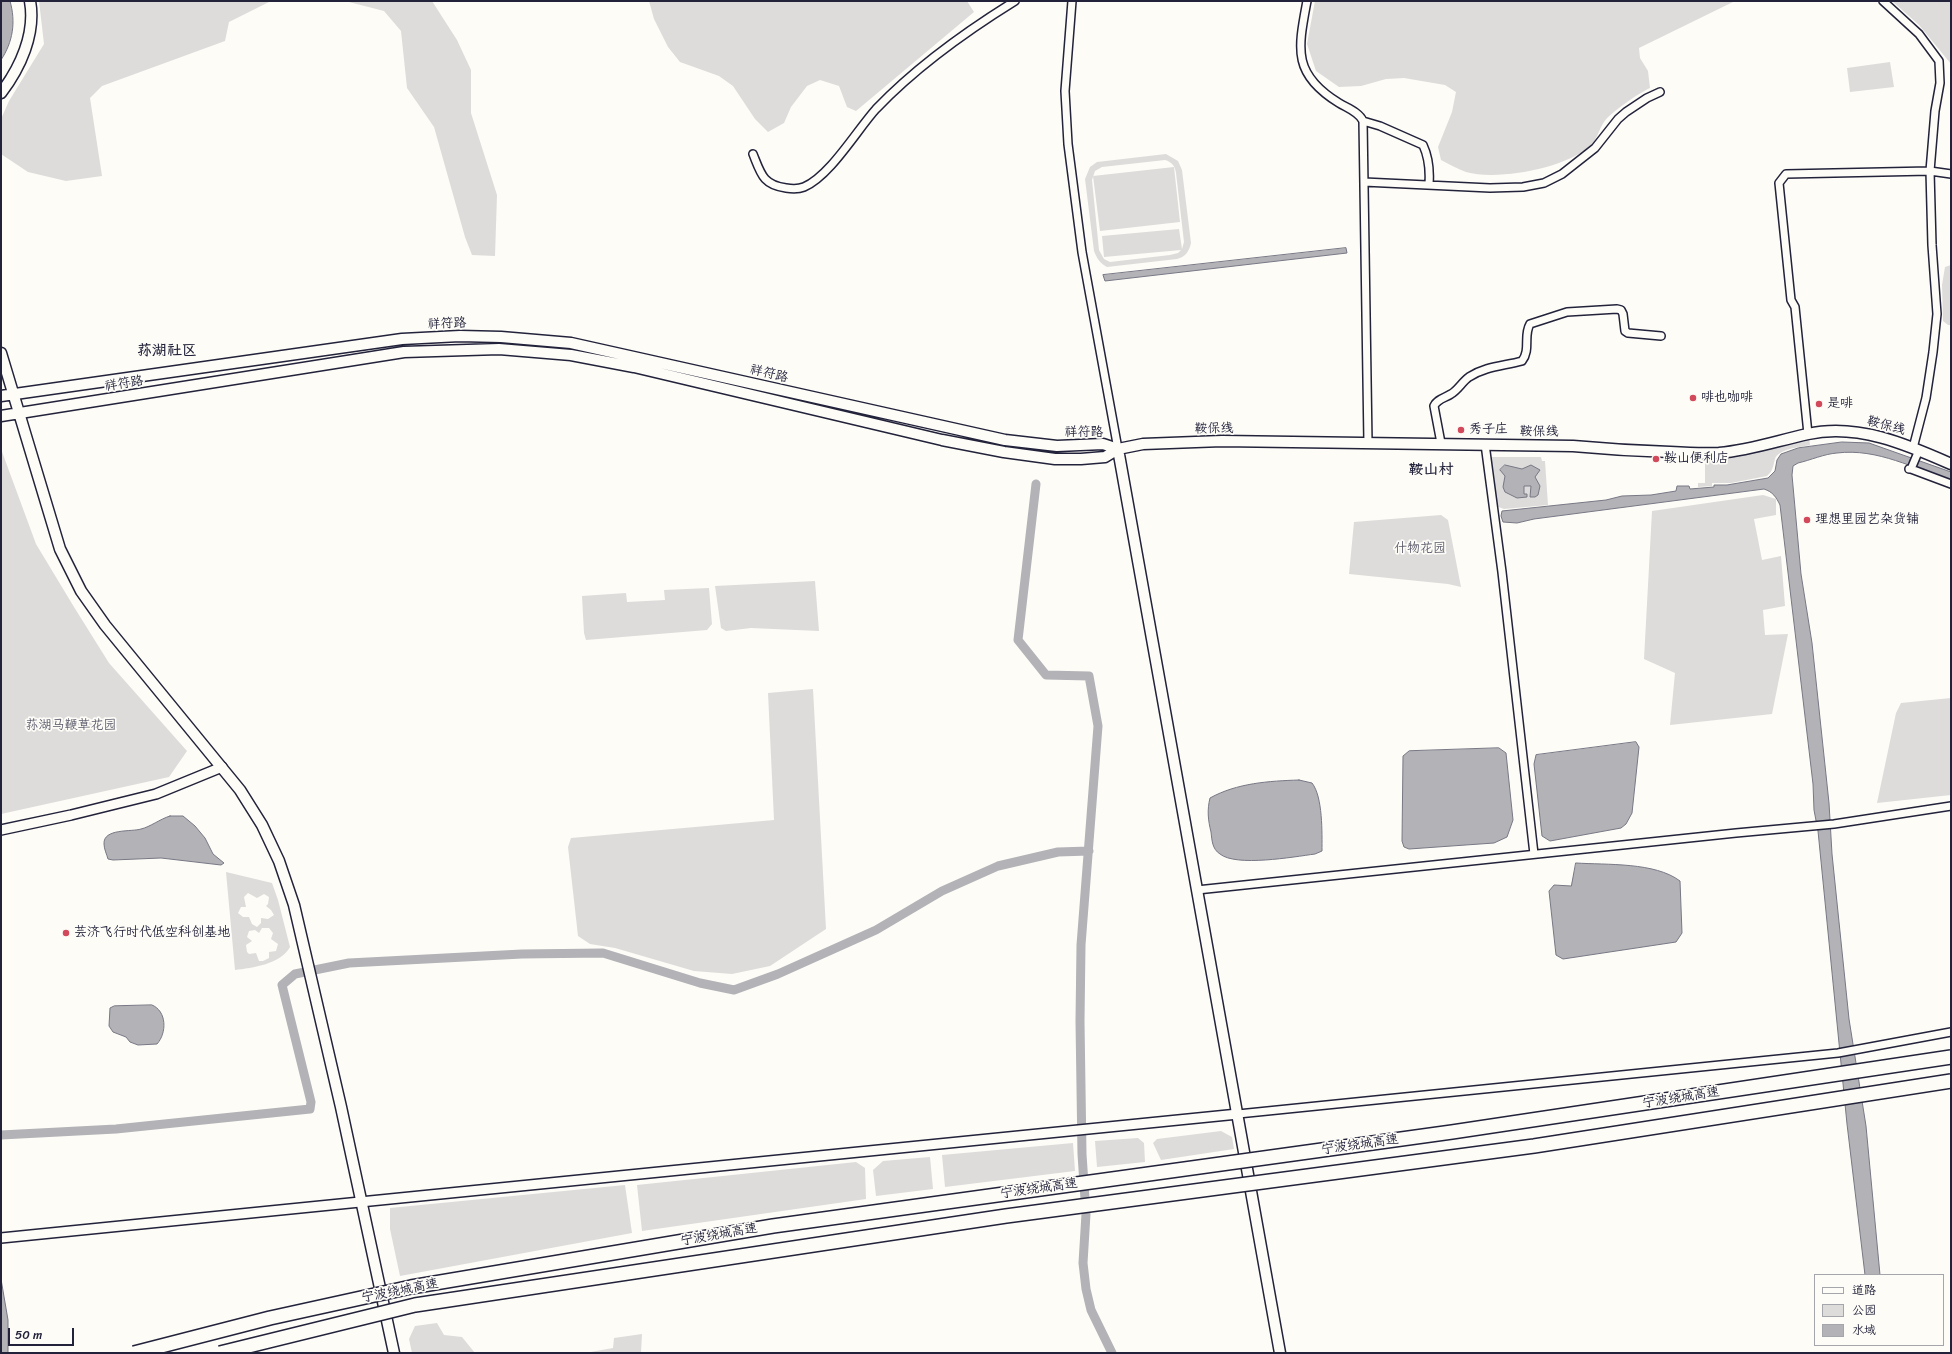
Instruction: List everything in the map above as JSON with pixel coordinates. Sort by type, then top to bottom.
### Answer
[{"type":"highway","name":"宁波绕城高速","points":[[134,1353],[270,1318],[410,1287],[773,1226],[1460,1131],[1951,1057]]},
{"type":"highway","name":"宁波绕城高速","points":[[220,1353],[415,1305],[1006,1216],[1534,1146],[1951,1081]]},
{"type":"main road","points":[[1,93],[21,60],[29,34],[30,1]]},
{"type":"main road","name":"祥符路","points":[[1,396],[402,339],[460,336],[500,337],[571,343],[1005,440],[1057,446],[1103,444],[1118,449]]},
{"type":"main road","name":"祥符路","points":[[1,416],[404,352],[499,349],[571,355],[641,369],[893,429],[1016,454],[1056,459],[1081,460],[1106,457],[1118,449]]},
{"type":"main road","points":[[1,353],[60,549],[81,591],[105,625],[240,790],[262,825],[279,860],[294,905],[314,990],[394,1353]]},
{"type":"main road","name":"鞍保线","points":[[1118,449],[1143,444],[1214,442],[1440,443],[1573,446],[1616,450],[1716,453],[1750,450],[1808,434],[1848,431],[1871,434],[1951,464]]},
{"type":"main road","points":[[1118,449],[1216,1004],[1238,1114],[1280,1353]]},
{"type":"street","points":[[753,154],[761,175],[766,181],[777,187],[791,189],[804,187],[817,179],[877,109],[931,58],[982,21],[1016,1]]},
{"type":"street","points":[[1072,1],[1065,91],[1068,144],[1082,252],[1118,449]]},
{"type":"street","points":[[1307,1],[1300,42],[1303,65],[1308,75],[1331,98],[1360,116],[1363,121],[1368,443]]},
{"type":"street","points":[[1883,1],[1919,34],[1939,61],[1940,82],[1935,111],[1930,171],[1936,314],[1934,352],[1916,452],[1911,468],[1951,484]]},
{"type":"street","points":[[1364,182],[1490,188],[1523,187],[1544,183],[1562,174],[1595,148],[1618,119],[1626,112],[1647,98],[1660,92]]},
{"type":"street","points":[[1363,121],[1380,126],[1423,145],[1427,153],[1430,170],[1429,184]]},
{"type":"street","points":[[1808,434],[1795,307],[1791,300],[1789,285],[1779,183],[1781,178],[1786,174],[1930,171],[1951,174]]},
{"type":"street","points":[[1440,443],[1434,406],[1435,402],[1454,393],[1459,385],[1475,373],[1522,361],[1527,355],[1527,328],[1530,324],[1567,312],[1617,309],[1621,310],[1624,314],[1625,331],[1628,333],[1661,336]]},
{"type":"street","points":[[1485,444],[1502,572],[1534,854]]},
{"type":"street","points":[[1,830],[71,815],[156,794],[222,767]]},
{"type":"street","points":[[1197,890],[1834,824],[1951,806]]},
{"type":"street","points":[[1,1238],[1838,1053],[1932,1034],[1951,1032]]},
{"type":"green space","points":[[39,1],[271,1],[229,22],[225,41],[102,86],[90,98],[102,176],[66,181],[28,172],[1,154],[1,119],[9,101],[44,44]]},
{"type":"green space","points":[[345,1],[432,1],[457,40],[471,70],[471,113],[497,195],[495,256],[472,255],[465,237],[434,127],[407,88],[401,31],[384,11]]},
{"type":"green space","points":[[649,1],[967,1],[974,12],[856,111],[847,107],[839,86],[820,80],[807,86],[791,107],[784,123],[768,132],[755,119],[733,86],[719,76],[680,62],[668,47],[654,19]]},
{"type":"green space","points":[[1315,1],[1735,1],[1639,48],[1640,58],[1648,71],[1650,88],[1613,113],[1604,122],[1590,146],[1579,154],[1565,161],[1549,166],[1531,171],[1496,175],[1466,172],[1441,160],[1438,147],[1452,112],[1456,92],[1445,85],[1404,78],[1386,79],[1361,86],[1339,87],[1316,71],[1307,44]]},
{"type":"green space","points":[[1892,1],[1951,1],[1951,64],[1919,25]]},
{"type":"green space","points":[[1890,62],[1894,87],[1850,92],[1847,68]]},
{"type":"green space","points":[[1166,154],[1178,161],[1182,170],[1191,243],[1188,251],[1182,257],[1177,259],[1107,267],[1098,259],[1094,251],[1085,179],[1090,167],[1097,162]],"holes":[[[1165,160],[1173,165],[1176,173],[1184,242],[1182,249],[1179,229],[1102,236],[1104,257],[1181,250],[1178,253],[1170,255],[1110,262],[1104,259],[1099,250],[1092,180],[1095,171],[1102,167]]]},
{"type":"green space","points":[[1174,167],[1180,222],[1100,231],[1093,176]]},
{"type":"green space","points":[[1951,265],[1951,325],[1948,325],[1943,321],[1942,285],[1945,267]]},
{"type":"green space","points":[[1809,437],[1810,445],[1790,449],[1780,453],[1775,459],[1772,470],[1767,476],[1731,483],[1712,483],[1712,486],[1698,487],[1698,483],[1705,483],[1705,456]]},
{"type":"green space","name":"荪湖马鞭草花园","points":[[1,449],[36,544],[74,607],[109,663],[187,751],[169,777],[1,814]]},
{"type":"green space","points":[[1491,457],[1541,457],[1542,461],[1545,461],[1548,505],[1504,509],[1496,506]]},
{"type":"green space","points":[[1763,495],[1776,499],[1776,515],[1754,519],[1762,560],[1781,556],[1785,606],[1763,610],[1765,635],[1788,634],[1772,714],[1670,725],[1675,673],[1644,659],[1652,511]]},
{"type":"green space","name":"什物花园","points":[[1441,515],[1448,520],[1461,587],[1448,584],[1349,574],[1354,522]]},
{"type":"green space","points":[[815,581],[819,631],[751,628],[726,631],[721,628],[715,586]]},
{"type":"green space","points":[[709,588],[712,624],[707,630],[586,640],[584,633],[582,596],[626,593],[627,602],[665,600],[664,590]]},
{"type":"green space","points":[[813,689],[826,929],[770,966],[732,974],[694,971],[615,948],[590,944],[578,936],[568,847],[571,838],[774,820],[768,693]]},
{"type":"green space","points":[[1951,698],[1951,795],[1877,803],[1896,713],[1901,703]]},
{"type":"green space","points":[[226,872],[272,883],[290,947],[286,953],[266,964],[235,970]],"holes":[[[248,893],[257,898],[264,894],[269,897],[268,904],[266,906],[274,915],[268,919],[261,918],[261,923],[257,927],[252,924],[249,917],[243,917],[238,913],[241,907],[246,907],[244,897]],[[262,928],[269,928],[273,933],[271,939],[278,944],[276,951],[269,952],[269,958],[259,961],[256,953],[249,954],[247,952],[246,945],[252,941],[247,937],[249,931],[255,930],[259,933]]]},
{"type":"green space","points":[[1221,1131],[1232,1137],[1234,1149],[1161,1160],[1153,1143],[1157,1139]]},
{"type":"green space","points":[[1138,1138],[1144,1143],[1145,1162],[1097,1167],[1095,1141]]},
{"type":"green space","points":[[1073,1143],[1075,1171],[945,1187],[942,1155]]},
{"type":"green space","points":[[930,1157],[933,1189],[876,1196],[873,1170],[883,1161]]},
{"type":"green space","points":[[856,1162],[865,1168],[866,1199],[642,1231],[637,1185]]},
{"type":"green space","points":[[625,1185],[632,1233],[400,1276],[390,1229],[390,1208]]},
{"type":"green space","points":[[437,1323],[444,1335],[462,1337],[475,1353],[412,1353],[409,1339],[415,1326]]},
{"type":"green space","points":[[642,1334],[641,1353],[585,1353],[613,1348],[614,1338]]},
{"type":"water","points":[[1,1],[10,1],[13,24],[11,39],[1,60]]},
{"type":"water","points":[[1346,248],[1347,253],[1105,281],[1103,275]]},
{"type":"water","points":[[1842,442],[1869,443],[1951,472],[1951,480],[1896,460],[1881,456],[1852,452],[1822,456],[1798,463],[1793,466],[1792,475],[1801,574],[1812,643],[1829,803],[1832,854],[1849,1019],[1866,1126],[1880,1274],[1865,1274],[1847,1124],[1818,831],[1814,810],[1813,784],[1780,505],[1774,495],[1764,489],[1534,519],[1517,523],[1503,522],[1501,516],[1502,511],[1676,491],[1677,486],[1689,486],[1690,489],[1714,487],[1714,485],[1727,485],[1768,478],[1775,471],[1777,460],[1781,454],[1798,448]]},
{"type":"water","points":[[1505,465],[1522,469],[1531,465],[1540,470],[1535,477],[1540,486],[1538,495],[1535,497],[1530,497],[1531,486],[1524,486],[1524,494],[1527,494],[1527,497],[1517,498],[1505,492],[1503,487],[1505,476],[1500,470]]},
{"type":"water","points":[[1636,742],[1639,747],[1632,813],[1626,824],[1621,828],[1550,841],[1542,836],[1534,764],[1536,755]]},
{"type":"water","points":[[1499,748],[1506,753],[1513,820],[1507,837],[1494,843],[1409,849],[1404,847],[1402,841],[1403,756],[1409,751]]},
{"type":"water","points":[[1299,780],[1312,783],[1316,789],[1321,816],[1322,851],[1315,854],[1251,861],[1228,858],[1215,850],[1209,819],[1208,807],[1210,798],[1242,786],[1265,782]]},
{"type":"water","points":[[170,816],[183,816],[195,826],[205,838],[213,854],[224,863],[221,865],[161,858],[108,859],[104,844],[108,835],[144,828]]},
{"type":"water","points":[[1576,863],[1644,867],[1658,870],[1680,881],[1682,933],[1676,942],[1563,959],[1556,955],[1549,891],[1554,885],[1571,886]]},
{"type":"water","points":[[152,1005],[161,1012],[164,1023],[163,1034],[157,1044],[138,1045],[130,1042],[126,1037],[113,1032],[109,1026],[110,1008],[114,1006]]},
{"type":"water","points":[[1,1279],[8,1320],[8,1353],[1,1353]]},
{"type":"waterway","points":[[1036,484],[1018,640],[1046,675],[1089,676],[1098,726],[1081,945],[1080,1021],[1082,1154],[1086,1214],[1083,1263],[1086,1289],[1091,1310],[1112,1353]]},
{"type":"waterway","points":[[1,1135],[116,1129],[310,1109],[311,1102],[282,985],[295,974],[349,963],[522,954],[603,953],[700,983],[734,990],[778,974],[876,930],[942,891],[998,866],[1058,852],[1089,851]]},
{"type":"place","name":"啡也咖啡","points":[[1693,398]]},
{"type":"place","name":"是啡","points":[[1819,404]]},
{"type":"place","name":"秀子庄","points":[[1461,430]]},
{"type":"place","name":"鞍山便利店","points":[[1656,459]]},
{"type":"place","name":"理想里园艺杂货铺","points":[[1807,520]]},
{"type":"place","name":"芸济飞行时代低空科创基地","points":[[66,933]]},
{"type":"district","name":"荪湖社区","points":[[167,351]]},
{"type":"district","name":"鞍山村","points":[[1431,470]]}]
